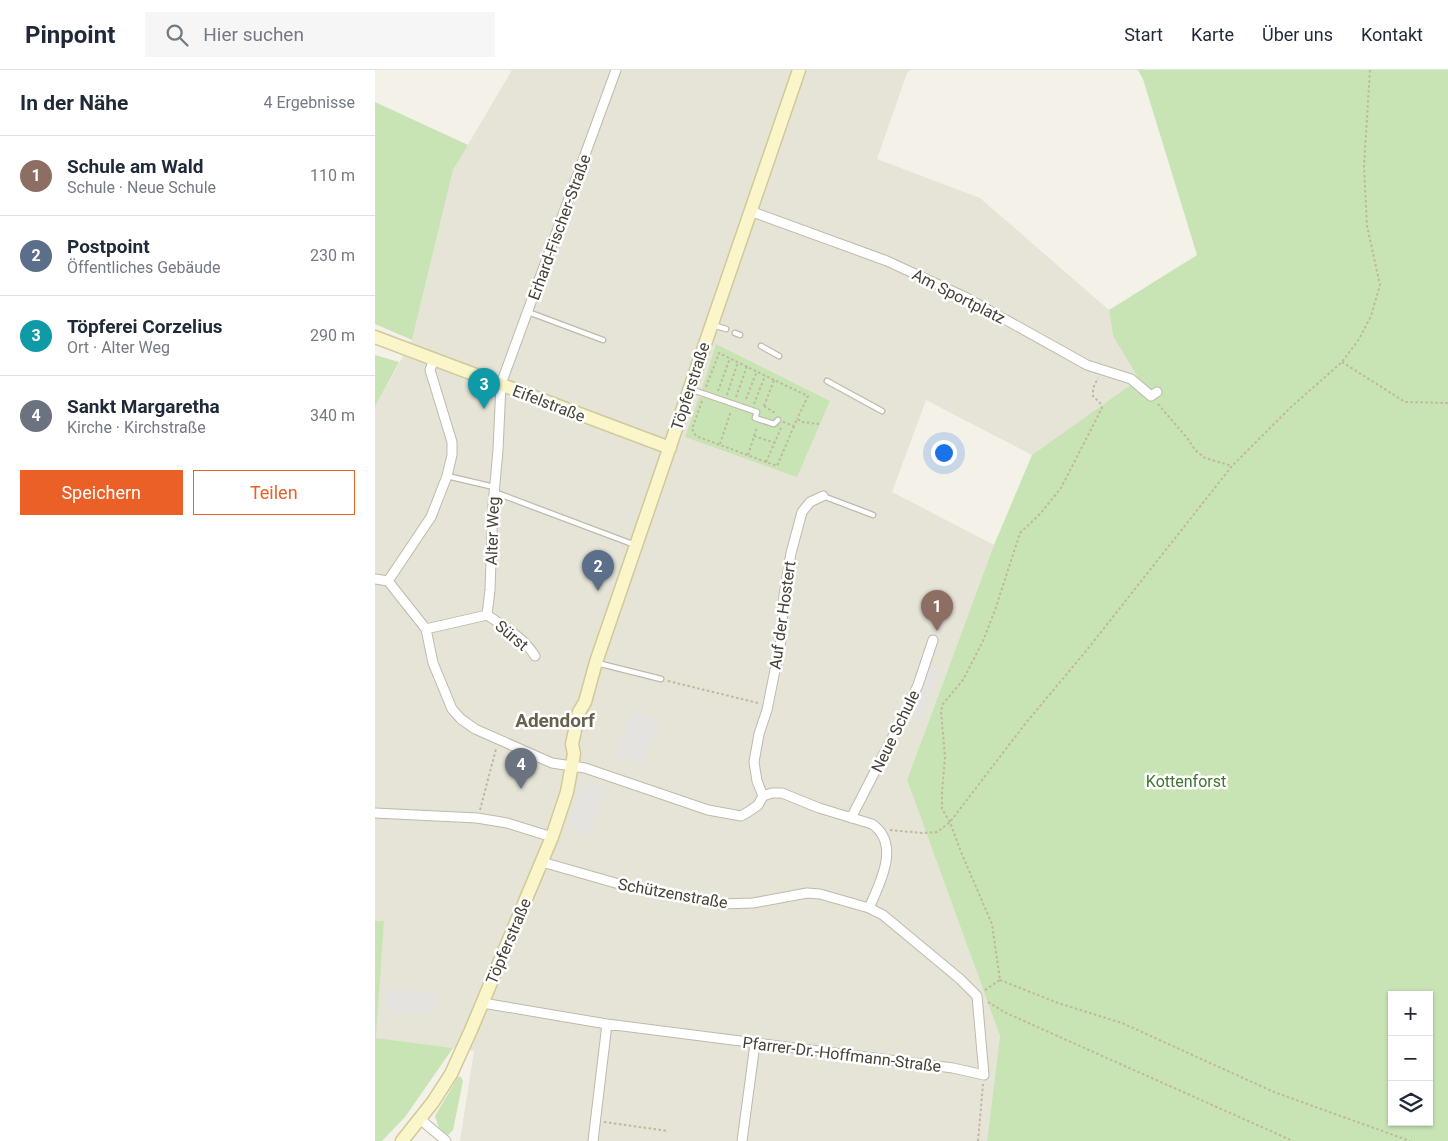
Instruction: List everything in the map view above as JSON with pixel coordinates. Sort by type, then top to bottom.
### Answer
[{"type":"main road","name":"Töpferstraße","points":[[402,1141],[420,1119],[451,1074],[483,1003],[560,816],[572,760],[580,745],[587,709],[585,702],[596,662],[799,70]]},
{"type":"main road","name":"Eifelstraße","points":[[375,338],[670,448]]},
{"type":"street","name":"Erhard-Fischer-Straße","points":[[501,384],[617,70]]},
{"type":"street","name":"Am Sportplatz","points":[[750,211],[887,261],[965,297],[1087,365],[1131,379],[1154,394]]},
{"type":"street","points":[[388,580],[431,517],[447,476],[452,455],[452,442],[431,370],[434,359]]},
{"type":"street","name":"Alter Weg","points":[[487,615],[501,384]]},
{"type":"street","name":"Auf der Hostert","points":[[763,796],[757,781],[754,762],[781,640],[783,595],[791,553],[802,512],[810,502],[823,496]]},
{"type":"street","points":[[375,579],[388,580],[425,629],[433,663],[452,709],[461,719],[475,729],[552,763],[572,760],[595,772],[689,804],[731,815],[741,816],[758,805],[763,796],[772,793],[782,793],[819,808],[872,824],[880,830],[887,847],[886,862],[869,908],[883,915],[960,979],[977,996],[984,1075]]},
{"type":"street","points":[[425,629],[487,615]]},
{"type":"street","name":"Sürst","points":[[487,615],[513,632],[535,656]]},
{"type":"street","name":"Neue Schule","points":[[851,818],[915,692],[933,640]]},
{"type":"street","points":[[375,813],[477,818],[507,823],[552,837]]},
{"type":"street","name":"Schützenstraße","points":[[542,862],[626,886],[721,904],[753,903],[807,893],[821,894],[869,908]]},
{"type":"street","name":"Pfarrer-Dr.-Hoffmann-Straße","points":[[483,1003],[607,1024],[953,1068],[984,1075]]},
{"type":"street","points":[[593,1141],[607,1024]]},
{"type":"street","points":[[742,1141],[755,1044]]},
{"type":"street","points":[[420,1119],[446,1141]]},
{"type":"lane","points":[[528,312],[603,340]]},
{"type":"lane","points":[[711,324],[726,329]]},
{"type":"lane","points":[[761,346],[779,356]]},
{"type":"lane","points":[[827,381],[882,411]]},
{"type":"lane","points":[[689,388],[758,410],[755,418],[760,420],[774,424],[778,420]]},
{"type":"lane","points":[[447,476],[494,489],[637,545]]},
{"type":"lane","name":"Auf der Hostert","points":[[823,496],[873,515]]},
{"type":"lane","points":[[596,662],[661,679]]},
{"type":"path","points":[[880,830],[900,830],[922,834],[937,832],[950,822],[1025,724],[1086,651],[1232,466],[1290,408],[1342,362],[1359,339],[1371,316],[1380,285],[1367,226],[1364,174],[1370,70]]},
{"type":"path","points":[[702,400],[692,429],[696,436],[777,466],[808,396],[719,353],[705,390]]},
{"type":"path","points":[[716,398],[730,358]]},
{"type":"path","points":[[725,401],[738,362]]},
{"type":"path","points":[[1342,362],[1405,402],[1448,403]]},
{"type":"path","points":[[1000,980],[992,924],[950,822],[942,809],[945,757],[941,710],[943,704],[963,680],[983,641],[1020,532],[1040,514],[1061,488],[1102,408],[1093,396],[1093,388],[1102,370]]},
{"type":"path","points":[[745,402],[757,371]]},
{"type":"path","points":[[765,376],[754,405],[758,410],[764,406],[774,380]]},
{"type":"path","points":[[1154,394],[1195,450],[1205,458],[1232,466]]},
{"type":"path","points":[[764,406],[778,414],[778,420],[794,426]]},
{"type":"path","points":[[797,419],[803,422],[819,424]]},
{"type":"path","points":[[748,455],[760,420]]},
{"type":"path","points":[[766,462],[784,422]]},
{"type":"path","points":[[755,436],[775,443]]},
{"type":"path","points":[[661,679],[768,705]]},
{"type":"path","points":[[477,818],[494,753]]},
{"type":"path","points":[[1000,980],[977,996],[1006,1013],[1293,1141]]},
{"type":"path","points":[[1000,980],[1058,1003],[1122,1023],[1274,1092],[1410,1141]]},
{"type":"path","points":[[978,1141],[984,1075]]},
{"type":"path","points":[[595,1121],[668,1131]]},
{"type":"shaded area","points":[[512,70],[910,70],[907,73],[877,159],[980,198],[1109,310],[1113,336],[1140,379],[1032,455],[926,400],[892,492],[994,545],[907,780],[1000,1036],[987,1141],[460,1141],[474,1051],[375,1038],[384,922],[375,921],[375,407],[412,340],[453,170]]},
{"type":"shaded area","points":[[930,667],[939,671],[918,718],[909,714]]},
{"type":"shaded area","points":[[632,712],[661,720],[642,766],[614,756]]},
{"type":"shaded area","points":[[588,783],[605,787],[590,835],[575,830],[576,826],[569,824],[580,785],[586,786]]},
{"type":"shaded area","points":[[388,989],[439,993],[430,1014],[387,1011]]},
{"type":"green space","name":"Kottenforst","points":[[1138,70],[1448,70],[1448,1141],[987,1141],[1000,1036],[907,780],[994,545],[1032,455],[1139,379],[1113,336],[1109,310],[1197,255],[1143,79]]},
{"type":"green space","points":[[375,102],[468,145],[453,170],[412,340],[375,324]]},
{"type":"green space","points":[[716,344],[830,401],[797,477],[685,437],[699,397],[702,397],[704,391],[702,389]]},
{"type":"green space","points":[[375,355],[399,362],[375,407]]},
{"type":"green space","points":[[375,921],[384,921],[376,1038],[453,1048],[405,1117],[382,1141],[375,1141]]},
{"type":"green space","points":[[458,1077],[461,1077],[463,1081],[453,1130],[448,1135],[439,1128],[435,1116]]},
{"type":"place","name":"Töpferei Corzelius","points":[[484,409]]},
{"type":"place","name":"Postpoint","points":[[598,591]]},
{"type":"place","name":"Schule am Wald","points":[[937,631]]},
{"type":"place","name":"Sankt Margaretha","points":[[521,789]]},
{"type":"district","name":"Adendorf","points":[[555,720]]}]
